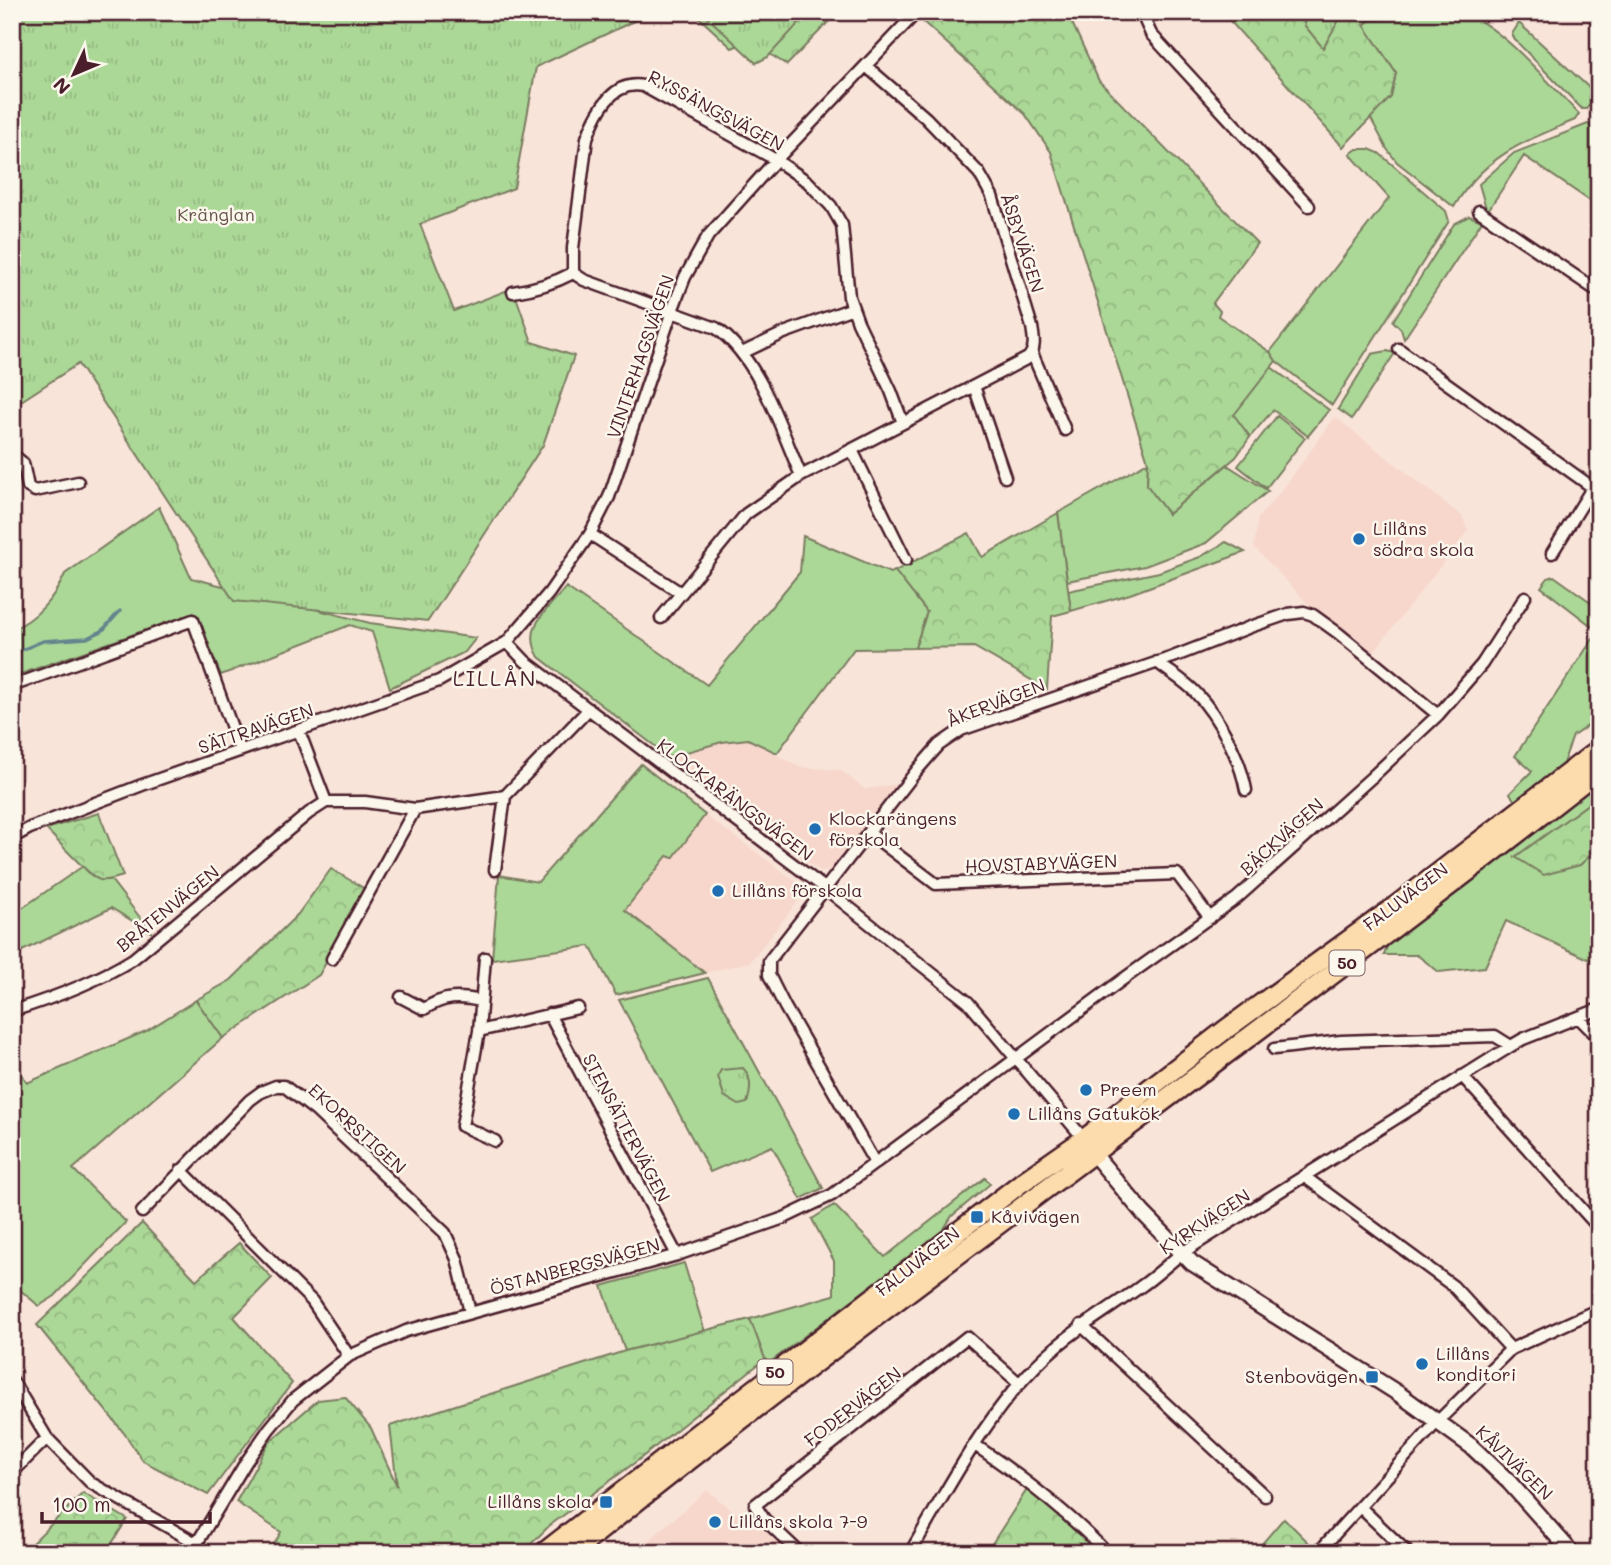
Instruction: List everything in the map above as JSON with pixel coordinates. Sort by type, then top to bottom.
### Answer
[{"type":"highway","name":"FALUVÄGEN","points":[[572,1553],[1037,1194],[1225,1030],[1394,907],[1599,749]]},
{"type":"highway","name":"FALUVÄGEN","points":[[543,1553],[1015,1188],[1181,1090],[1599,770]]},
{"type":"street","name":"VINTERHAGSVÄGEN","points":[[507,642],[549,593],[590,534],[609,497],[672,311],[685,277],[708,236],[776,160],[913,16],[921,12]]},
{"type":"street","points":[[1141,12],[1151,34],[1308,206]]},
{"type":"street","name":"ÅSBYVÄGEN","points":[[866,66],[926,118],[979,173],[992,196],[1032,327],[1035,341],[1032,353],[1065,430]]},
{"type":"street","name":"RYSSÄNGSVÄGEN","points":[[573,273],[575,220],[587,138],[593,121],[604,104],[620,88],[631,84],[643,86],[776,160],[820,193],[842,225],[849,297],[903,423]]},
{"type":"street","points":[[1479,211],[1599,292]]},
{"type":"street","points":[[513,292],[531,289],[573,273],[584,280],[716,328],[728,336],[742,353],[760,384],[801,476]]},
{"type":"street","points":[[742,353],[784,333],[853,308]]},
{"type":"street","points":[[1399,349],[1592,487]]},
{"type":"street","points":[[661,618],[746,514],[801,476],[1028,358],[1032,353]]},
{"type":"street","points":[[974,386],[1005,477]]},
{"type":"street","points":[[852,450],[905,560]]},
{"type":"street","points":[[12,454],[23,463],[28,488],[35,491],[78,482]]},
{"type":"street","points":[[1552,553],[1599,477]]},
{"type":"street","points":[[590,534],[681,593]]},
{"type":"street","name":"BÄCKVÄGEN","points":[[1017,1058],[1237,898],[1274,866],[1438,715],[1482,664],[1525,597]]},
{"type":"street","name":"ÅKERVÄGEN","points":[[876,1163],[785,1007],[769,975],[769,961],[918,769],[952,734],[1157,662],[1250,626],[1304,612],[1314,615],[1338,633],[1438,715]]},
{"type":"street","points":[[12,686],[194,620],[240,750]]},
{"type":"street","name":"KLOCKARÄNGSVÄGEN","points":[[507,642],[525,661],[826,890],[968,1002],[1089,1146]]},
{"type":"street","name":"SÄTTRAVÄGEN","points":[[12,838],[42,823],[240,750],[439,681],[507,642]]},
{"type":"street","points":[[1157,662],[1196,693],[1203,703],[1232,747],[1246,790]]},
{"type":"street","points":[[495,870],[505,796],[589,709]]},
{"type":"street","points":[[299,731],[326,802],[365,802],[415,808],[505,796]]},
{"type":"street","name":"BRÅTENVÄGEN","points":[[12,1011],[88,983],[133,959],[309,813],[326,802]]},
{"type":"street","points":[[332,959],[415,808]]},
{"type":"street","name":"HOVSTABYVÄGEN","points":[[869,833],[936,884],[1177,874],[1210,918]]},
{"type":"street","points":[[485,958],[479,1031],[462,1126],[495,1141]]},
{"type":"street","points":[[401,998],[424,1009],[437,1000],[450,997],[481,1001]]},
{"type":"street","points":[[479,1031],[578,1008]]},
{"type":"street","name":"KYRKVÄGEN","points":[[910,1553],[975,1445],[1020,1384],[1043,1358],[1081,1325],[1142,1286],[1182,1253],[1511,1046],[1599,1009]]},
{"type":"street","name":"STENSÄTTERVÄGEN","points":[[549,1014],[677,1255]]},
{"type":"street","points":[[1579,1018],[1599,1038]]},
{"type":"street","points":[[1274,1049],[1341,1041],[1495,1036],[1511,1046]]},
{"type":"street","name":"ÖSTANBERGSVÄGEN","points":[[193,1548],[268,1429],[293,1400],[349,1356],[406,1331],[677,1255],[819,1203],[1017,1058]]},
{"type":"street","points":[[1462,1076],[1599,1228]]},
{"type":"street","name":"EKORRSTIGEN","points":[[142,1212],[250,1100],[273,1087],[284,1086],[316,1111],[445,1233],[457,1259],[471,1312]]},
{"type":"street","name":"KÅVIVÄGEN","points":[[1089,1146],[1143,1213],[1182,1253],[1213,1276],[1399,1394],[1471,1446],[1505,1478],[1573,1553]]},
{"type":"street","points":[[181,1170],[312,1301],[349,1356]]},
{"type":"street","points":[[1305,1177],[1453,1286],[1510,1349]]},
{"type":"street","points":[[1324,1546],[1438,1421],[1510,1349],[1599,1309]]},
{"type":"street","points":[[1081,1325],[1265,1496]]},
{"type":"street","name":"FODERVÄGEN","points":[[800,1553],[764,1519],[755,1505],[967,1337],[1020,1384]]},
{"type":"street","points":[[12,1380],[47,1438],[91,1483],[193,1548]]},
{"type":"street","points":[[12,1473],[47,1438]]},
{"type":"street","points":[[975,1445],[1035,1488],[1107,1553]]},
{"type":"street","points":[[1360,1507],[1408,1553]]},
{"type":"shaded area","name":"Lillåns södra skola","points":[[1335,417],[1462,516],[1468,531],[1372,654],[1312,608],[1254,547],[1258,518],[1282,490]]},
{"type":"shaded area","name":"Klockarängens förskola","points":[[748,739],[799,767],[840,770],[865,789],[904,783],[835,868],[821,872],[669,757],[722,742]]},
{"type":"shaded area","name":"Lillåns förskola","points":[[705,815],[796,881],[798,901],[750,962],[705,973],[625,910],[667,856],[673,857]]},
{"type":"shaded area","name":"Lillåns skola 7-9","points":[[707,1490],[735,1513],[754,1515],[793,1553],[634,1553]]},
{"type":"green space","points":[[1442,11],[1461,13],[1476,19],[1507,41],[1579,114],[1575,120],[1522,144],[1492,163],[1478,175],[1454,207],[1397,162],[1370,117],[1391,97],[1396,73],[1364,25],[1370,20],[1380,19],[1380,12]]},
{"type":"green space","name":"Kränglan","points":[[12,12],[653,12],[536,67],[514,188],[420,224],[454,311],[513,288],[532,342],[574,356],[543,445],[428,621],[234,601],[78,364],[12,407]]},
{"type":"green space","points":[[693,12],[838,12],[787,65],[749,41],[732,48]]},
{"type":"green space","points":[[702,12],[809,12],[768,57],[756,63]]},
{"type":"green space","points":[[935,12],[1067,12],[1099,81],[1257,243],[1213,303],[1220,311],[1218,316],[1270,352],[1276,361],[1234,415],[1250,437],[1236,457],[1168,514],[1147,485],[1148,462],[1051,152],[1025,114],[920,19]]},
{"type":"green space","points":[[1222,12],[1380,12],[1380,19],[1370,20],[1364,25],[1396,73],[1391,97],[1343,147]]},
{"type":"green space","points":[[1301,12],[1340,12],[1339,20],[1323,48],[1305,26]]},
{"type":"green space","points":[[1519,23],[1598,96],[1586,109],[1582,109],[1515,40],[1512,34]]},
{"type":"green space","points":[[1588,124],[1599,133],[1599,207],[1524,156],[1487,212],[1479,184],[1514,153]]},
{"type":"green space","points":[[1357,149],[1369,149],[1379,153],[1446,211],[1449,221],[1332,405],[1276,361],[1270,352],[1389,198],[1350,154]]},
{"type":"green space","points":[[1469,216],[1482,221],[1404,339],[1401,329],[1393,321],[1454,224]]},
{"type":"green space","points":[[1387,351],[1395,353],[1352,419],[1338,409],[1372,354]]},
{"type":"green space","points":[[1271,367],[1329,410],[1308,436],[1273,410],[1250,437],[1233,415]]},
{"type":"green space","points":[[1277,416],[1305,438],[1266,488],[1238,466]]},
{"type":"green space","points":[[1148,462],[1147,485],[1168,514],[1227,465],[1268,491],[1206,543],[1145,566],[1067,581],[1058,513]]},
{"type":"green space","points":[[159,507],[191,578],[370,623],[476,638],[465,652],[390,688],[372,632],[350,625],[221,675],[194,613],[12,677],[12,629],[29,620],[43,607],[65,574]]},
{"type":"green space","points":[[1058,513],[1071,611],[1052,616],[1047,689],[974,647],[915,648],[927,612],[895,571],[969,533],[982,557]]},
{"type":"green space","points":[[803,536],[890,573],[895,571],[927,612],[915,648],[854,649],[777,753],[748,739],[722,742],[669,757],[539,657],[534,646],[533,637],[539,619],[566,587],[707,685],[800,572]]},
{"type":"green space","points":[[1226,542],[1245,552],[1130,594],[1071,611],[1068,591],[1159,572],[1200,557]]},
{"type":"green space","points":[[1554,576],[1599,608],[1599,718],[1573,736],[1562,766],[1515,802],[1510,793],[1532,771],[1515,756],[1598,631],[1541,587],[1548,578]]},
{"type":"green space","points":[[641,764],[705,815],[673,858],[667,856],[625,910],[705,973],[616,995],[590,946],[492,959],[499,875],[538,882]]},
{"type":"green space","points":[[1599,778],[1599,796],[1516,857],[1580,865],[1594,851],[1599,856],[1599,964],[1506,921],[1485,967],[1439,972],[1417,955],[1384,955],[1388,944]]},
{"type":"green space","points":[[1599,796],[1599,856],[1594,852],[1580,865],[1544,875],[1515,857]]},
{"type":"green space","points":[[99,813],[123,876],[106,880],[96,878],[46,829]]},
{"type":"green space","points":[[83,866],[95,877],[111,880],[152,933],[111,908],[12,956],[12,915]]},
{"type":"green space","points":[[331,869],[367,890],[319,975],[223,1038],[196,1000],[231,980],[298,914]]},
{"type":"green space","points":[[708,978],[823,1188],[801,1199],[772,1146],[710,1172],[619,1000]]},
{"type":"green space","points":[[196,1000],[223,1038],[73,1169],[126,1222],[55,1296],[39,1306],[12,1283],[12,1056],[27,1083],[146,1031]]},
{"type":"green space","points":[[743,1068],[748,1076],[750,1089],[747,1103],[739,1105],[724,1096],[718,1076],[721,1070]]},
{"type":"green space","points":[[985,1178],[990,1184],[952,1216],[942,1232],[769,1363],[765,1359],[750,1319],[834,1295],[834,1261],[812,1219],[834,1205],[885,1257]]},
{"type":"green space","points":[[142,1223],[196,1280],[239,1243],[272,1278],[234,1317],[292,1383],[208,1495],[143,1461],[124,1433],[37,1325]]},
{"type":"green space","points":[[684,1263],[705,1332],[625,1351],[602,1286]]},
{"type":"green space","points":[[750,1319],[765,1359],[641,1458],[549,1526],[522,1553],[269,1553],[281,1532],[236,1502],[269,1442],[318,1400],[345,1397],[371,1428],[397,1486],[390,1426],[625,1351]]},
{"type":"green space","points":[[1028,1488],[1103,1553],[986,1553]]},
{"type":"green space","points":[[83,1493],[127,1519],[106,1553],[22,1553]]},
{"type":"green space","points":[[1284,1518],[1317,1551],[1315,1553],[1254,1553]]},
{"type":"waterway","points":[[12,654],[43,641],[87,638],[102,631],[120,611]]},
{"type":"place","name":"Lillåns södra skola","points":[[1359,539]]},
{"type":"place","name":"Klockarängens förskola","points":[[815,829]]},
{"type":"place","name":"Lillåns förskola","points":[[718,891]]},
{"type":"place","name":"Preem","points":[[1086,1090]]},
{"type":"place","name":"Lillåns Gatukök","points":[[1014,1114]]},
{"type":"place","name":"Kåvivägen","points":[[977,1217]]},
{"type":"place","name":"Lillåns konditori","points":[[1422,1364]]},
{"type":"place","name":"Stenbovägen","points":[[1372,1377]]},
{"type":"place","name":"Lillåns skola","points":[[606,1502]]},
{"type":"place","name":"Lillåns skola 7-9","points":[[715,1522]]},
{"type":"district","name":"LILLÅN","points":[[495,679]]}]
